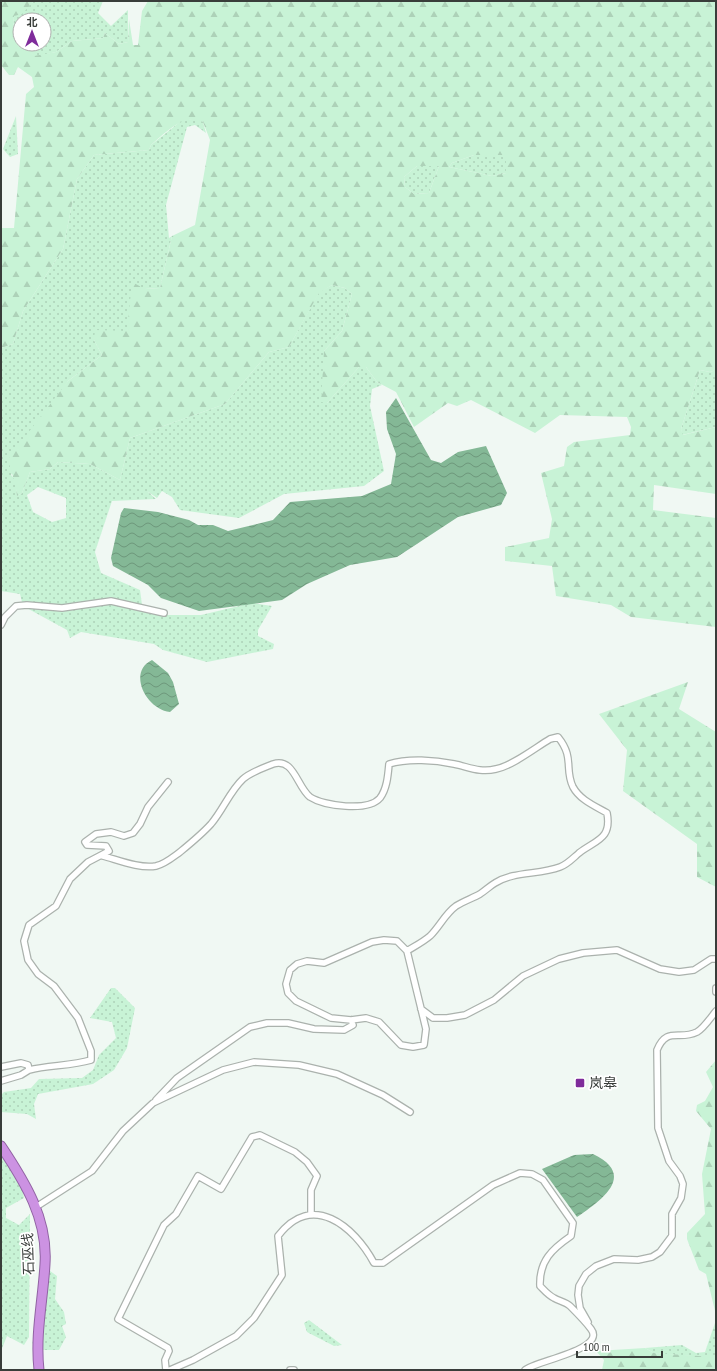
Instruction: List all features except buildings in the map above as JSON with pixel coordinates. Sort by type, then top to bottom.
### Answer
[{"type":"highway","name":"石巫线","points":[[1,1146],[30,1191],[43,1233],[46,1254],[38,1327],[38,1370]]},
{"type":"street","points":[[1,625],[5,616],[16,606],[27,605],[62,608],[111,601],[164,613]]},
{"type":"street","points":[[1,1081],[21,1075],[29,1070],[91,1060],[91,1051],[78,1018],[54,986],[38,974],[28,960],[24,941],[29,926],[56,906],[70,879],[95,857],[103,856],[144,865],[156,866],[168,861],[212,823],[243,780],[258,770],[275,763],[284,763],[291,768],[304,791],[318,801],[345,806],[364,806],[380,798],[387,781],[389,764],[398,761],[437,762],[454,764],[479,771],[497,769],[550,739],[558,737],[568,752],[571,780],[574,788],[584,800],[607,813],[609,822],[607,830],[602,838],[596,844],[580,852],[559,868],[522,874],[495,882],[481,893],[457,906],[443,919],[431,934],[407,950]]},
{"type":"street","points":[[103,856],[109,851],[106,846],[87,845],[85,842],[96,834],[110,832],[124,836],[133,833],[140,824],[148,807],[168,782]]},
{"type":"street","points":[[384,940],[397,941],[407,950],[426,1029],[424,1045],[413,1047],[401,1045],[379,1022],[366,1018],[351,1020],[331,1018],[296,1001],[288,993],[286,984],[290,970],[297,964],[307,961],[324,963],[372,942],[384,940]]},
{"type":"street","points":[[421,1009],[433,1018],[447,1018],[465,1015],[494,1000],[523,976],[559,959],[583,953],[617,950],[660,968],[679,972],[694,970],[711,959],[716,959]]},
{"type":"street","points":[[526,1370],[542,1361],[554,1360],[588,1344],[593,1336],[594,1330],[580,1308],[578,1295],[581,1282],[586,1274],[596,1266],[614,1259],[638,1260],[652,1257],[660,1252],[672,1236],[672,1214],[684,1189],[682,1180],[669,1161],[658,1128],[657,1050],[661,1040],[669,1035],[685,1034],[699,1030],[716,1011]]},
{"type":"street","points":[[36,1207],[92,1171],[123,1131],[177,1078],[250,1026],[267,1023],[288,1023],[314,1029],[344,1030],[353,1025],[351,1020]]},
{"type":"street","points":[[153,1103],[223,1070],[254,1062],[299,1065],[338,1074],[383,1096],[410,1112]]},
{"type":"street","points":[[1,1067],[21,1063],[28,1065],[29,1070]]},
{"type":"street","points":[[166,1370],[165,1360],[169,1351],[168,1348],[118,1319],[164,1225],[176,1214],[198,1176],[221,1189],[252,1137],[260,1135],[295,1152],[306,1162],[317,1176],[311,1190],[311,1215]]},
{"type":"street","points":[[170,1370],[193,1360],[236,1336],[254,1318],[282,1275],[278,1236],[290,1222],[311,1215],[330,1217],[341,1222],[366,1248],[374,1263],[380,1264],[388,1260],[493,1185],[520,1173],[536,1175],[543,1180],[571,1217],[574,1227],[571,1236],[554,1248],[545,1261],[540,1275],[540,1286],[554,1298],[569,1305],[592,1330],[593,1336]]},
{"type":"green space","points":[[1,1],[33,2],[24,12],[12,12],[12,52],[31,52],[34,56],[56,52],[72,41],[103,38],[105,33],[119,44],[128,42],[129,19],[133,45],[138,45],[142,11],[148,1],[716,1],[716,370],[710,372],[700,370],[681,429],[683,435],[716,427],[716,494],[654,485],[653,510],[716,518],[716,627],[631,617],[611,605],[556,596],[552,566],[505,561],[505,547],[549,538],[552,519],[541,473],[564,466],[567,447],[574,442],[630,435],[631,427],[627,417],[560,415],[535,433],[471,400],[457,406],[448,403],[414,427],[396,392],[377,382],[366,367],[359,367],[327,403],[321,402],[324,351],[342,331],[352,294],[345,288],[332,285],[319,293],[289,347],[269,352],[225,404],[130,438],[120,480],[90,464],[58,462],[50,469],[30,472],[22,493],[17,496],[16,486],[8,459],[68,381],[102,355],[94,340],[95,330],[127,331],[132,282],[145,289],[160,288],[172,236],[195,225],[210,140],[203,122],[189,120],[182,122],[168,130],[151,145],[149,150],[94,155],[77,179],[63,249],[23,311],[13,344],[1,348],[1,228],[14,228],[26,94],[34,87],[32,77],[18,67],[14,75],[9,75],[1,65]],"holes":[[[474,155],[506,155],[506,173],[492,176],[449,167],[452,163]],[[417,166],[439,166],[429,193],[414,194],[405,187],[404,177]]]},
{"type":"green space","points":[[31,1],[103,1],[98,13],[111,26],[128,10],[128,42],[119,44],[105,33],[103,38],[72,41],[56,52],[34,57],[31,52],[52,52],[52,12],[19,12],[33,2]]},
{"type":"green space","points":[[16,116],[18,154],[10,157],[3,149]]},
{"type":"green space","points":[[197,118],[203,122],[206,133],[195,125],[187,127],[166,205],[169,238],[172,236],[160,288],[145,289],[127,331],[94,340],[102,355],[68,381],[11,475],[16,480],[17,496],[22,493],[30,472],[50,469],[58,462],[90,464],[120,480],[130,438],[225,404],[269,352],[289,347],[319,292],[332,285],[345,288],[352,294],[342,331],[324,351],[327,403],[359,367],[366,367],[377,382],[382,385],[372,389],[370,406],[384,471],[364,486],[284,494],[239,518],[180,510],[172,497],[162,491],[157,498],[147,491],[156,499],[112,501],[95,552],[101,573],[140,590],[142,605],[156,615],[201,615],[252,603],[272,606],[258,630],[258,636],[274,644],[273,649],[207,662],[163,650],[154,644],[81,632],[70,638],[67,630],[23,606],[20,594],[1,591],[1,348],[13,344],[23,311],[63,249],[77,179],[94,155],[149,150],[151,145],[181,121]],"holes":[[[38,487],[66,498],[66,518],[52,522],[33,512],[27,495]]]},
{"type":"green space","points":[[474,155],[506,155],[506,173],[492,176],[449,167],[452,163]]},
{"type":"green space","points":[[417,166],[439,166],[429,193],[414,194],[405,187],[404,177]]},
{"type":"green space","points":[[700,370],[710,372],[716,370],[716,427],[682,435],[681,429]]},
{"type":"green space","points":[[688,682],[679,709],[716,732],[716,887],[697,877],[697,844],[623,791],[627,750],[599,714]]},
{"type":"green space","points":[[111,988],[115,988],[135,1008],[127,1048],[114,1070],[93,1084],[38,1094],[34,1104],[36,1119],[27,1114],[1,1112],[1,1095],[4,1092],[31,1088],[39,1079],[82,1078],[93,1070],[99,1055],[116,1038],[112,1022],[90,1018]]},
{"type":"green space","points":[[716,1060],[716,1315],[706,1274],[699,1270],[687,1239],[687,1233],[705,1214],[702,1174],[711,1129],[696,1111],[697,1105],[705,1101],[713,1087],[706,1072]]},
{"type":"green space","points":[[1,1153],[21,1178],[24,1198],[6,1208],[6,1218],[19,1225],[30,1214],[29,1337],[24,1345],[7,1336],[1,1351]]},
{"type":"green space","points":[[46,1268],[57,1276],[55,1299],[64,1312],[66,1324],[62,1326],[66,1337],[59,1350],[41,1350],[32,1343],[41,1329]]},
{"type":"green space","points":[[309,1320],[342,1345],[334,1346],[307,1332],[304,1323]]},
{"type":"green space","points":[[716,1320],[716,1358],[654,1353],[645,1348],[682,1345],[696,1353],[705,1352]]},
{"type":"green space","points":[[645,1348],[654,1353],[713,1357],[716,1358],[716,1370],[602,1370],[604,1360],[596,1351]]},
{"type":"water","points":[[396,398],[431,460],[441,463],[458,452],[486,446],[507,493],[501,505],[458,517],[397,557],[350,565],[307,584],[282,600],[199,611],[161,598],[148,585],[113,566],[111,558],[121,513],[124,508],[158,512],[189,520],[198,525],[213,525],[228,531],[273,520],[290,502],[362,496],[391,484],[396,454],[387,429],[386,412]]},
{"type":"water","points":[[152,660],[168,673],[173,682],[179,704],[170,712],[161,709],[147,697],[140,681],[141,673],[145,666]]},
{"type":"water","points":[[593,1154],[606,1162],[613,1170],[614,1179],[611,1187],[605,1195],[577,1217],[542,1169],[574,1155]]},
{"type":"place","name":"岚皋","points":[[580,1083]]}]
